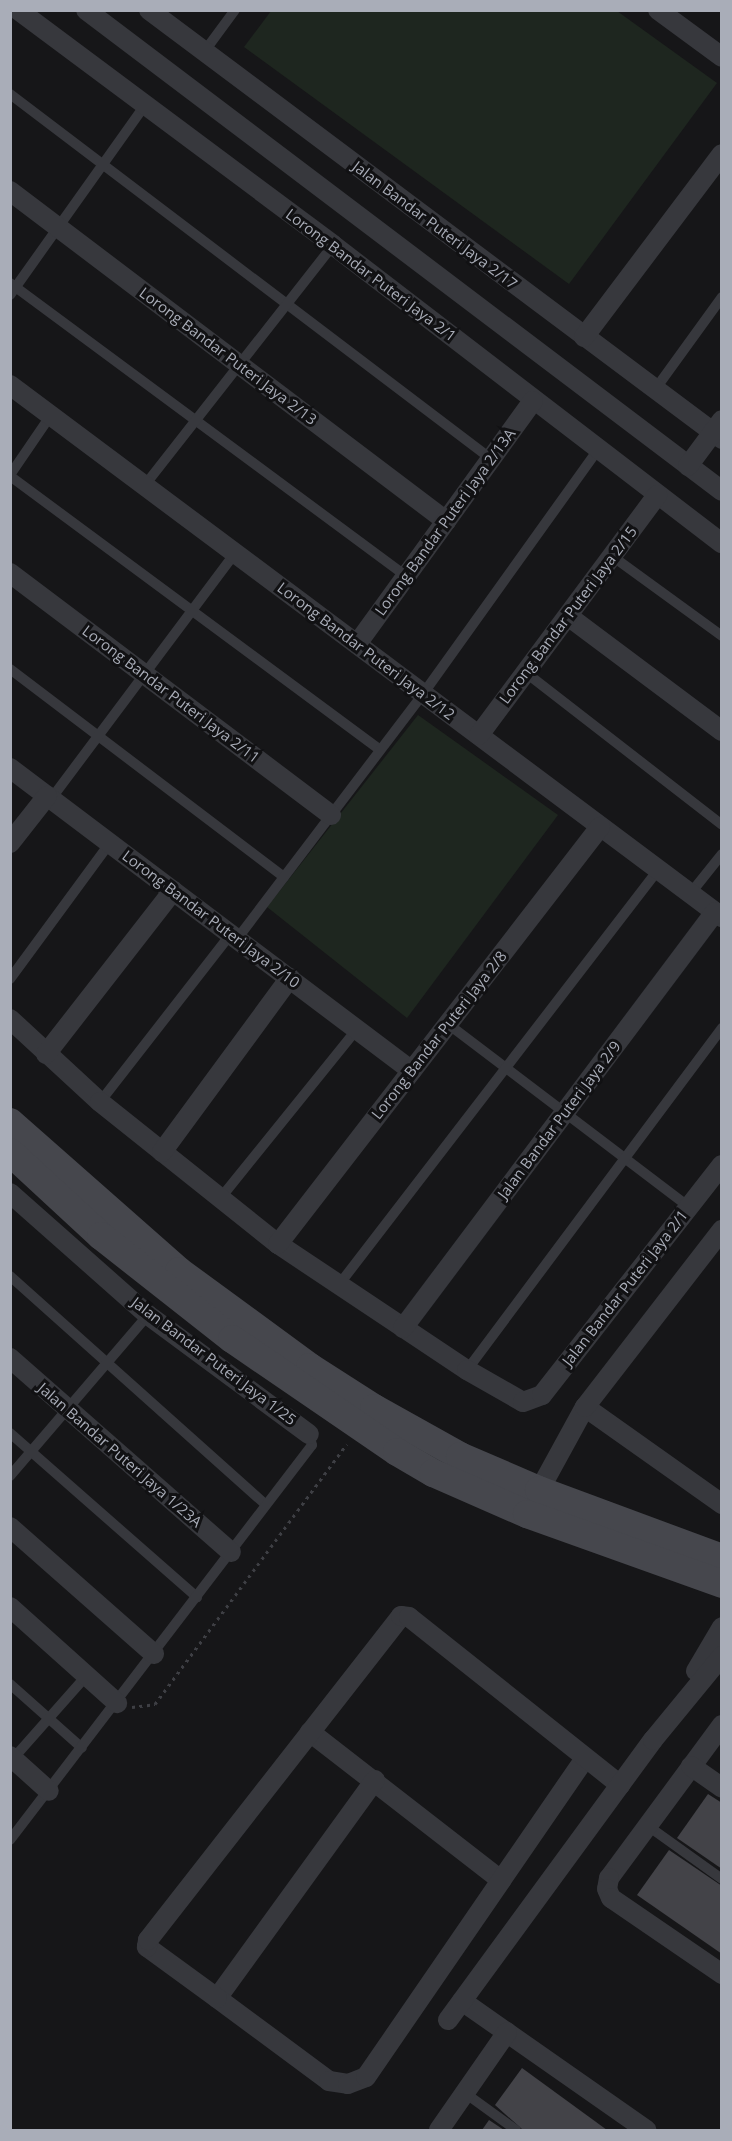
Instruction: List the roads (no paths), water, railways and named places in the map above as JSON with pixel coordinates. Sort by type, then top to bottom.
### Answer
[{"type":"street","name":"Lorong Bandar Puteri Jaya 2/1","points":[[18,10],[333,245],[722,543]]},
{"type":"street","points":[[86,10],[722,491]]},
{"type":"street","name":"Jalan Bandar Puteri Jaya 2/17","points":[[149,10],[654,391],[718,431]]},
{"type":"street","points":[[658,10],[722,57]]},
{"type":"street","points":[[584,337],[722,154]]},
{"type":"street","name":"Lorong Bandar Puteri Jaya 2/13","points":[[10,191],[446,521]]},
{"type":"street","name":"Lorong Bandar Puteri Jaya 2/12","points":[[10,385],[718,915]]},
{"type":"street","name":"Lorong Bandar Puteri Jaya 2/13A","points":[[357,644],[533,400]]},
{"type":"street","points":[[688,466],[718,431]]},
{"type":"street","name":"Lorong Bandar Puteri Jaya 2/15","points":[[479,735],[657,495]]},
{"type":"street","name":"Lorong Bandar Puteri Jaya 2/11","points":[[10,573],[331,815]]},
{"type":"street","points":[[568,615],[722,730]]},
{"type":"street","name":"Lorong Bandar Puteri Jaya 2/10","points":[[10,768],[412,1071]]},
{"type":"street","points":[[10,843],[49,797]]},
{"type":"street","name":"Lorong Bandar Puteri Jaya 2/8","points":[[278,1244],[600,826]]},
{"type":"street","points":[[46,1054],[173,891]]},
{"type":"street","name":"Jalan Bandar Puteri Jaya 2/9","points":[[403,1328],[718,915]]},
{"type":"street","points":[[162,1152],[290,978]]},
{"type":"street","points":[[10,1018],[100,1102],[219,1200],[338,1286],[466,1370]]},
{"type":"street","points":[[10,1122],[179,1271],[310,1367],[533,1502],[722,1584]]},
{"type":"street","points":[[10,1152],[101,1236],[232,1339],[359,1428],[433,1473],[722,1558]]},
{"type":"street","name":"Jalan Bandar Puteri Jaya 2/1","points":[[466,1370],[523,1402],[542,1395],[722,1165]]},
{"type":"street","name":"Jalan Bandar Puteri Jaya 1/25","points":[[10,1193],[148,1315],[309,1434]]},
{"type":"street","points":[[533,1502],[585,1407],[720,1237]]},
{"type":"street","name":"Jalan Bandar Puteri Jaya 1/23A","points":[[10,1358],[231,1552]]},
{"type":"street","points":[[585,1407],[722,1504]]},
{"type":"street","points":[[10,1527],[154,1654]]},
{"type":"street","points":[[10,1607],[117,1702]]},
{"type":"street","points":[[585,1758],[366,2077],[348,2084],[329,2081],[147,1947],[148,1940],[401,1616],[409,1617],[620,1785]]},
{"type":"street","points":[[653,1740],[722,1627]]},
{"type":"street","points":[[448,2020],[653,1740],[722,1656]]},
{"type":"street","points":[[722,1725],[609,1878],[611,1898],[722,1974]]},
{"type":"street","points":[[310,1732],[375,1780],[501,1880]]},
{"type":"street","points":[[11,1759],[49,1791]]},
{"type":"street","points":[[691,1766],[722,1788]]},
{"type":"street","points":[[217,1998],[375,1780]]},
{"type":"street","points":[[462,2001],[646,2130]]},
{"type":"street","points":[[439,2130],[507,2032]]},
{"type":"lane","points":[[204,52],[235,10]]},
{"type":"lane","points":[[10,94],[102,167],[491,459]]},
{"type":"lane","points":[[145,105],[60,229],[12,288],[406,576]]},
{"type":"lane","points":[[145,485],[333,245]]},
{"type":"lane","points":[[654,391],[722,297]]},
{"type":"lane","points":[[51,415],[10,475],[380,750]]},
{"type":"lane","points":[[100,1102],[284,878],[423,694],[598,450]]},
{"type":"lane","points":[[49,797],[98,736],[235,553]]},
{"type":"lane","points":[[612,556],[722,636]]},
{"type":"lane","points":[[10,669],[284,878]]},
{"type":"lane","points":[[525,672],[722,825]]},
{"type":"lane","points":[[10,979],[110,843]]},
{"type":"lane","points":[[690,894],[722,854]]},
{"type":"lane","points":[[338,1286],[658,870]]},
{"type":"lane","points":[[448,1024],[688,1207]]},
{"type":"lane","points":[[466,1370],[722,1028]]},
{"type":"lane","points":[[219,1200],[357,1029]]},
{"type":"lane","points":[[10,1276],[266,1505]]},
{"type":"lane","points":[[10,1476],[148,1315]]},
{"type":"lane","points":[[10,1433],[197,1597]]},
{"type":"lane","points":[[11,1839],[312,1445],[309,1434]]},
{"type":"lane","points":[[11,1759],[87,1676]]},
{"type":"lane","points":[[10,1684],[82,1748]]},
{"type":"lane","points":[[648,1826],[722,1879]]},
{"type":"lane","points":[[465,2093],[516,2130]]}]
